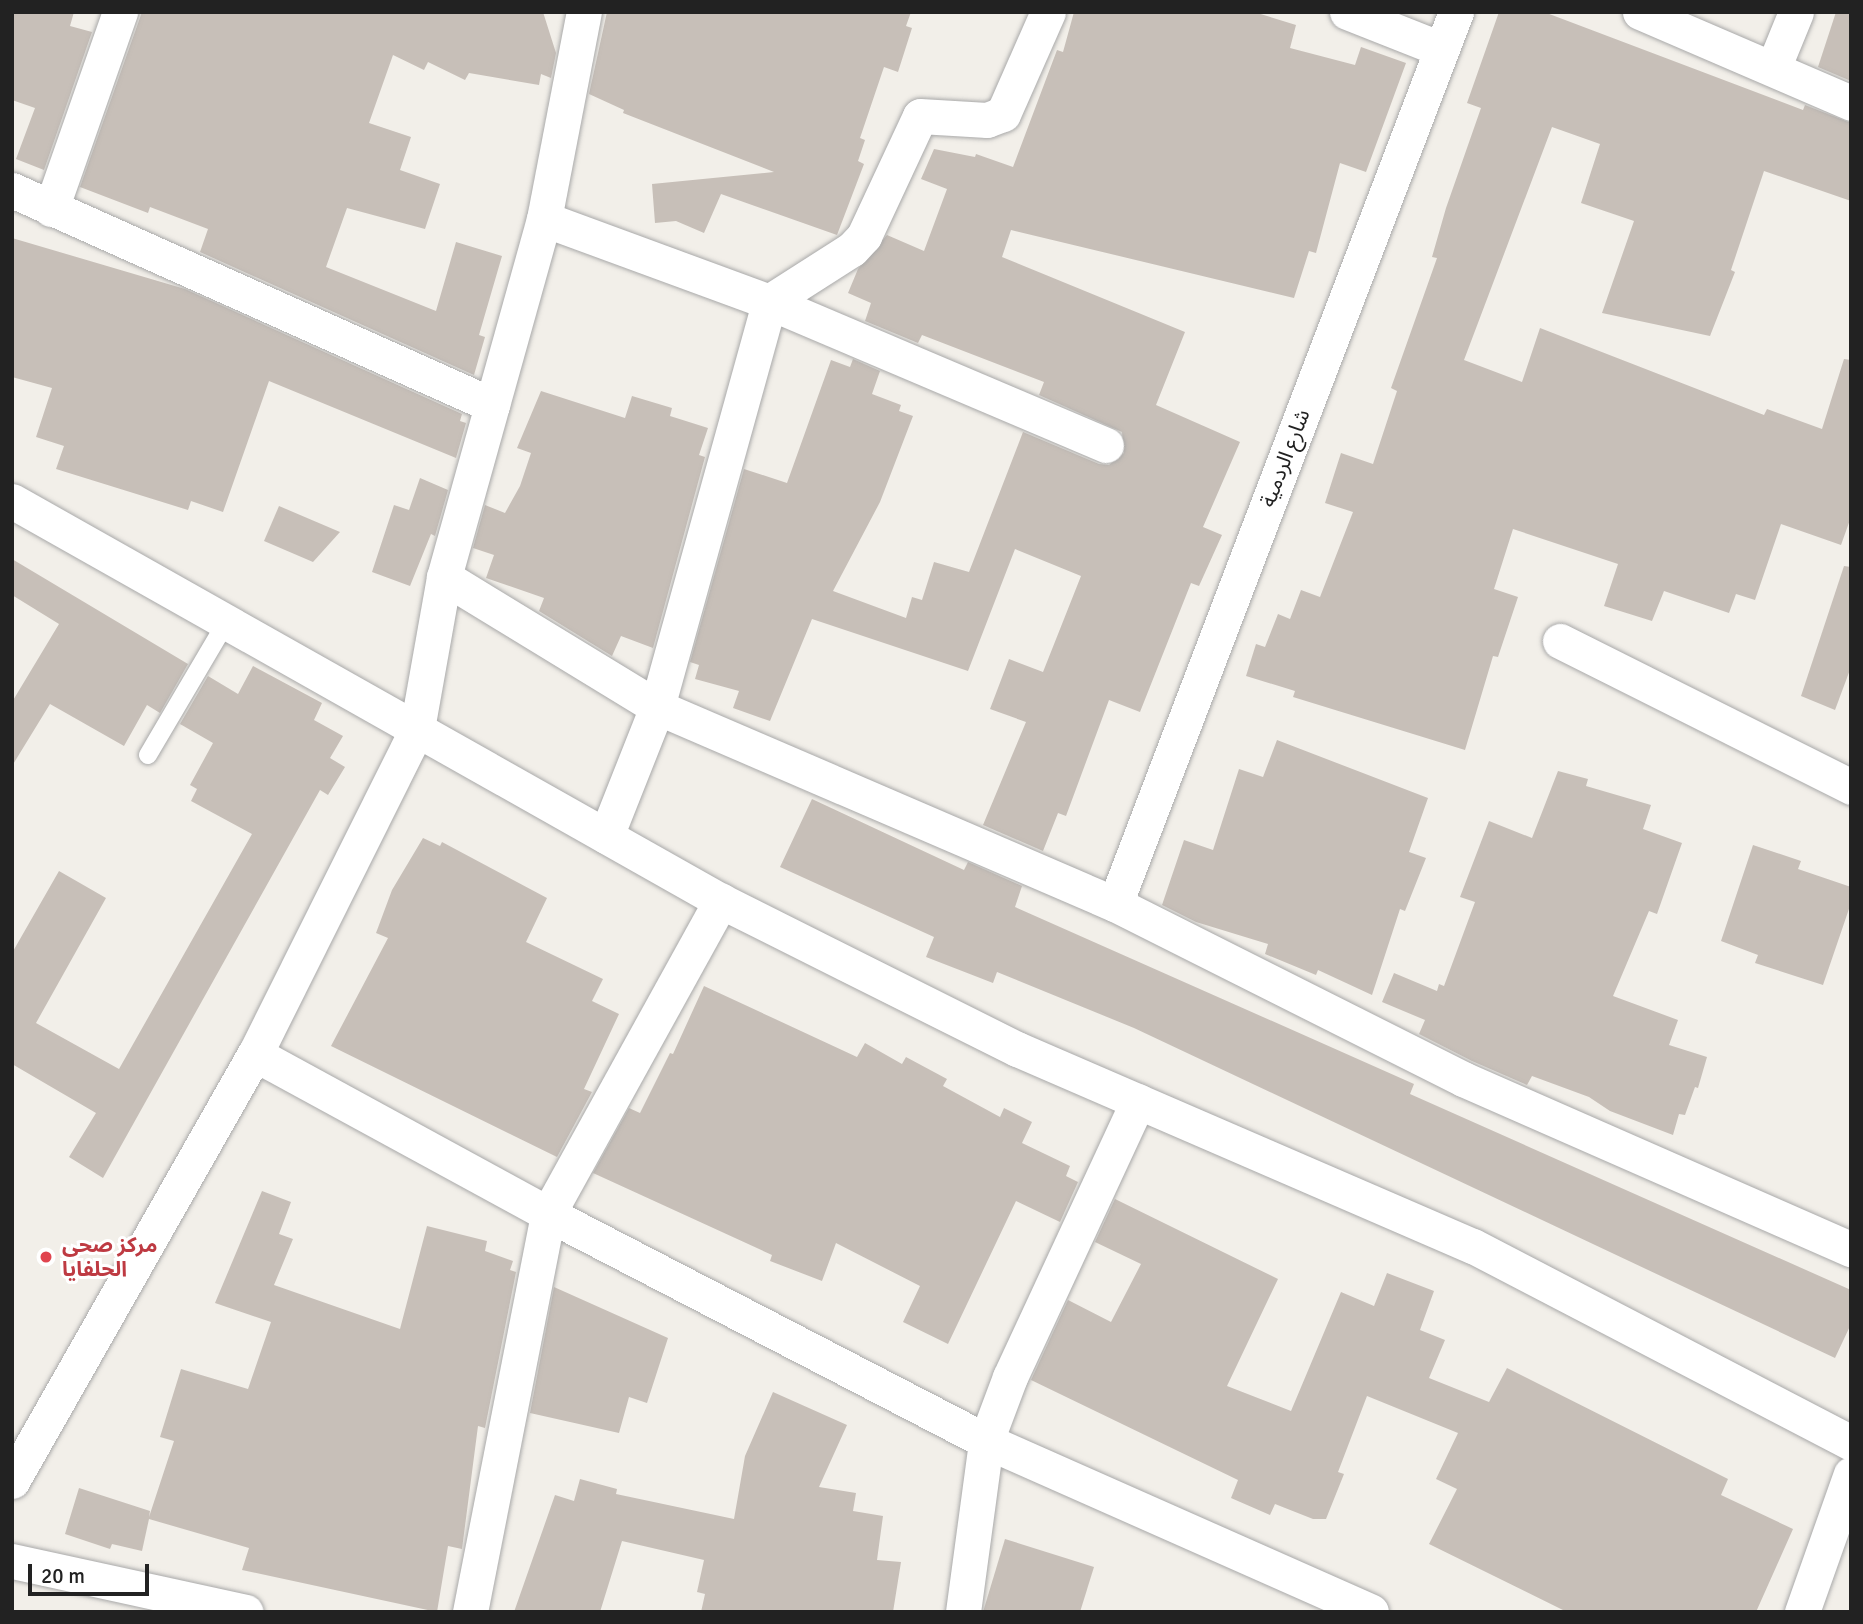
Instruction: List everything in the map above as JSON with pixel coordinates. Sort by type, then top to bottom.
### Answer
[{"type":"street","points":[[51,209],[120,12]]},
{"type":"street","points":[[12,1481],[255,1054],[417,729],[444,577],[544,219],[584,12]]},
{"type":"street","points":[[606,836],[657,707],[769,302],[864,236],[920,116],[987,120],[1003,114],[1048,12]]},
{"type":"street","points":[[1347,12],[1441,49]]},
{"type":"street","name":"شارع الردمية","points":[[1115,904],[1456,12]]},
{"type":"street","points":[[1640,12],[1774,66],[1851,103]]},
{"type":"street","points":[[1774,66],[1796,12]]},
{"type":"street","points":[[12,190],[492,405]]},
{"type":"street","points":[[544,219],[769,302],[1106,445]]},
{"type":"street","points":[[17,512],[227,621],[721,901],[1017,1049],[1473,1246],[1851,1443]]},
{"type":"street","points":[[444,577],[657,707],[1115,904],[1463,1079],[1851,1249]]},
{"type":"street","points":[[1560,641],[1851,787]]},
{"type":"street","points":[[470,1612],[548,1214],[721,901]]},
{"type":"street","points":[[255,1054],[548,1214],[986,1441],[1371,1612]]},
{"type":"street","points":[[963,1612],[986,1441],[1010,1377],[1138,1101]]},
{"type":"street","points":[[1802,1612],[1851,1474]]},
{"type":"street","points":[[12,1561],[245,1612]]},
{"type":"lane","points":[[148,755],[227,621]]},
{"type":"building","points":[[12,12],[74,12],[70,26],[92,32],[44,170],[16,159],[35,108],[12,100]]},
{"type":"building","points":[[142,12],[543,12],[556,53],[551,78],[541,74],[539,85],[469,73],[465,80],[428,62],[424,70],[393,55],[369,123],[411,137],[400,170],[440,184],[425,229],[347,208],[326,267],[436,311],[456,242],[502,256],[479,335],[485,337],[474,375],[200,252],[208,229],[150,207],[148,213],[80,187]]},
{"type":"building","points":[[607,12],[911,12],[906,26],[912,28],[898,72],[884,67],[860,138],[865,140],[858,161],[864,164],[837,235],[721,194],[704,233],[676,221],[655,223],[652,184],[774,172],[623,113],[624,110],[589,94]]},
{"type":"building","points":[[1074,12],[1254,12],[1296,25],[1290,48],[1355,65],[1361,47],[1406,63],[1366,172],[1340,163],[1316,253],[1309,251],[1294,298],[1011,230],[1002,257],[1185,332],[1156,405],[1240,442],[1203,527],[1222,535],[1199,586],[1191,583],[1140,712],[1109,700],[1066,816],[1058,813],[1043,851],[983,825],[1026,722],[990,709],[1009,659],[1043,672],[1081,576],[1015,549],[968,671],[812,619],[770,721],[733,708],[739,691],[695,679],[699,665],[690,662],[744,469],[787,483],[831,360],[850,367],[853,359],[880,371],[872,394],[901,405],[899,411],[913,416],[880,502],[833,591],[906,618],[912,597],[922,600],[934,562],[969,572],[1023,432],[1099,464],[1109,465],[1124,453],[1122,432],[1039,395],[1044,382],[922,335],[918,343],[865,321],[871,303],[848,293],[858,269],[887,235],[924,251],[947,189],[921,179],[934,149],[975,157],[976,154],[1013,167],[1057,50],[1063,52]]},
{"type":"building","points":[[1499,12],[1544,12],[1803,110],[1805,105],[1851,123],[1851,201],[1764,171],[1731,270],[1735,272],[1710,336],[1602,313],[1634,221],[1581,203],[1600,144],[1552,127],[1464,360],[1522,382],[1540,328],[1764,415],[1767,409],[1822,429],[1844,359],[1851,360],[1851,517],[1841,545],[1781,524],[1755,600],[1736,594],[1729,613],[1664,591],[1652,621],[1604,606],[1618,564],[1513,529],[1494,589],[1518,597],[1498,657],[1493,656],[1465,750],[1293,697],[1295,691],[1246,676],[1256,644],[1265,647],[1278,614],[1290,619],[1301,590],[1320,597],[1353,512],[1325,503],[1341,453],[1373,464],[1397,391],[1391,388],[1437,258],[1432,257],[1446,208],[1481,108],[1467,103]]},
{"type":"building","points":[[1836,12],[1851,12],[1851,81],[1818,67]]},
{"type":"building","points":[[12,238],[185,289],[462,414],[460,421],[466,423],[456,458],[269,381],[223,512],[191,501],[188,510],[56,469],[64,446],[36,437],[52,388],[12,377]]},
{"type":"building","points":[[541,391],[625,418],[632,396],[672,408],[670,416],[708,428],[699,455],[705,457],[653,648],[621,636],[612,656],[539,611],[544,598],[486,578],[494,555],[473,548],[485,505],[505,513],[520,486],[531,453],[517,448]]},
{"type":"building","points":[[420,478],[448,490],[435,536],[431,534],[410,586],[372,572],[394,505],[409,510]]},
{"type":"building","points":[[279,506],[340,532],[313,562],[264,541]]},
{"type":"building","points":[[12,559],[188,664],[160,713],[147,705],[124,746],[50,704],[12,766],[12,702],[59,624],[12,595]]},
{"type":"building","points":[[1844,566],[1851,567],[1851,667],[1835,710],[1801,696]]},
{"type":"building","points":[[253,666],[322,703],[314,720],[343,736],[330,758],[345,767],[328,795],[320,790],[103,1178],[69,1157],[96,1113],[12,1064],[12,953],[59,871],[106,898],[36,1023],[119,1069],[252,834],[191,801],[197,789],[190,785],[213,743],[180,724],[208,676],[238,694]]},
{"type":"building","points":[[1277,740],[1428,798],[1409,852],[1426,858],[1405,911],[1400,909],[1372,995],[1318,970],[1316,975],[1265,954],[1268,944],[1196,922],[1162,905],[1184,840],[1213,850],[1239,769],[1263,777]]},
{"type":"building","points":[[1558,771],[1588,779],[1586,786],[1651,805],[1643,829],[1682,843],[1657,914],[1649,911],[1613,996],[1678,1020],[1669,1045],[1707,1057],[1698,1088],[1695,1087],[1685,1115],[1679,1114],[1673,1135],[1610,1111],[1589,1097],[1532,1076],[1527,1085],[1472,1061],[1419,1034],[1425,1020],[1382,1002],[1394,973],[1437,991],[1439,984],[1444,986],[1475,902],[1460,897],[1489,821],[1532,838]]},
{"type":"building","points":[[812,799],[964,870],[968,862],[1022,886],[1015,907],[1414,1084],[1410,1094],[1851,1290],[1851,1324],[1835,1358],[1134,1028],[997,972],[993,983],[926,957],[934,937],[780,867]]},
{"type":"building","points":[[423,838],[440,846],[442,842],[547,898],[526,942],[603,979],[592,1001],[619,1014],[584,1089],[592,1092],[557,1157],[331,1046],[388,938],[376,933],[392,890]]},
{"type":"building","points":[[1753,845],[1801,861],[1798,869],[1851,887],[1851,903],[1823,985],[1755,963],[1758,955],[1721,941]]},
{"type":"building","points":[[704,986],[857,1057],[865,1043],[902,1064],[906,1057],[947,1079],[943,1086],[1000,1117],[1004,1108],[1032,1122],[1022,1143],[1070,1166],[1066,1176],[1078,1182],[1060,1222],[1016,1201],[948,1344],[903,1322],[920,1286],[836,1243],[822,1281],[770,1261],[772,1255],[593,1173],[629,1108],[640,1113],[670,1053],[673,1054]]},
{"type":"building","points":[[262,1191],[291,1202],[279,1234],[293,1239],[274,1285],[400,1329],[427,1226],[487,1241],[485,1251],[513,1261],[510,1270],[516,1272],[485,1428],[478,1426],[462,1549],[448,1546],[437,1612],[242,1570],[249,1548],[149,1519],[142,1551],[112,1544],[110,1549],[65,1534],[79,1488],[150,1511],[149,1517],[174,1441],[160,1437],[181,1369],[248,1389],[271,1322],[215,1303]]},
{"type":"building","points":[[1115,1199],[1278,1279],[1227,1386],[1291,1411],[1341,1292],[1374,1306],[1387,1273],[1434,1291],[1420,1330],[1445,1340],[1429,1378],[1489,1402],[1507,1368],[1728,1479],[1721,1495],[1793,1529],[1756,1612],[1567,1612],[1429,1544],[1457,1489],[1436,1479],[1458,1433],[1367,1396],[1338,1472],[1344,1474],[1326,1519],[1313,1519],[1275,1504],[1270,1515],[1231,1498],[1238,1480],[1031,1380],[1068,1300],[1111,1322],[1141,1264],[1095,1242]]},
{"type":"building","points":[[554,1287],[668,1338],[647,1403],[629,1397],[619,1433],[530,1413]]},
{"type":"building","points":[[773,1392],[847,1425],[819,1487],[856,1493],[853,1511],[883,1516],[877,1560],[901,1562],[893,1612],[701,1612],[705,1594],[697,1592],[704,1560],[622,1541],[600,1612],[514,1612],[555,1495],[574,1501],[580,1479],[617,1489],[616,1494],[734,1519],[745,1456]]},
{"type":"building","points":[[1005,1539],[1094,1567],[1080,1612],[983,1612]]},
{"type":"place","name":"مركز صحى الحلفايا","points":[[46,1257]]}]
